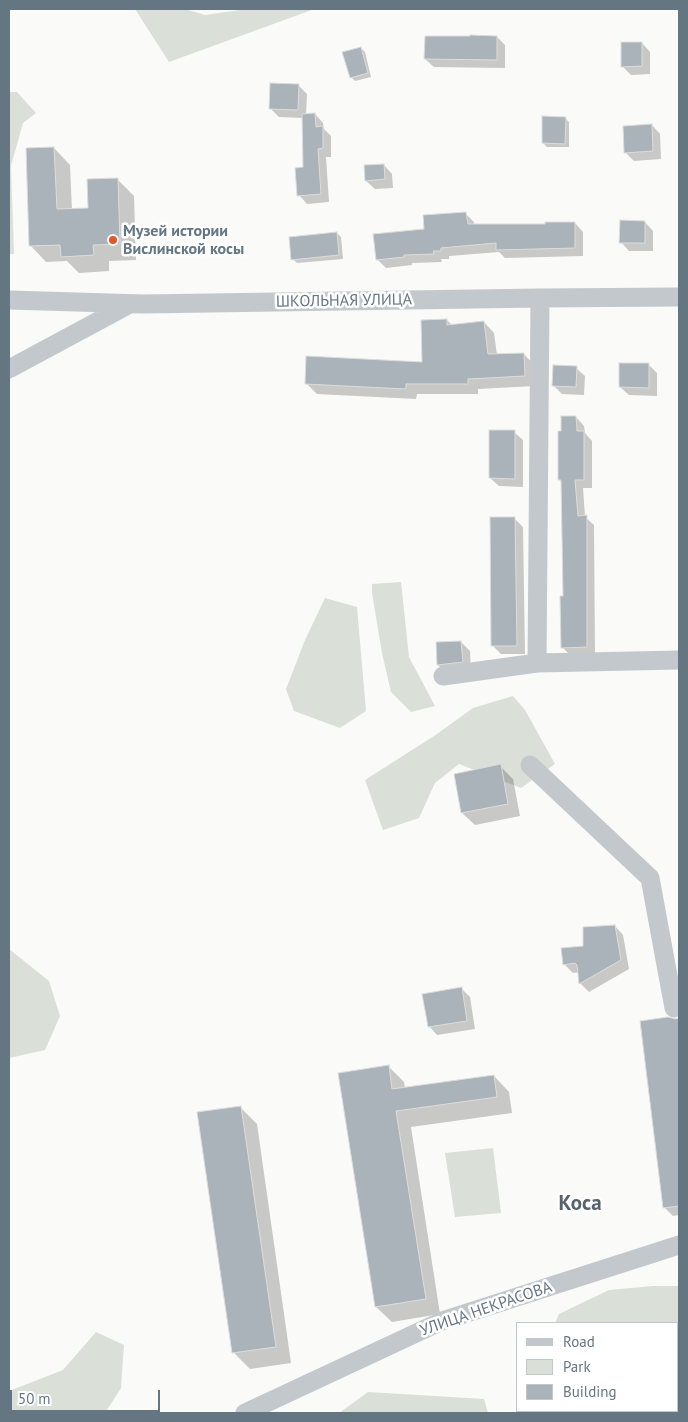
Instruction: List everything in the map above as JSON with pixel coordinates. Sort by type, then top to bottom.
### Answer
[{"type":"street","name":"ШКОЛЬНАЯ УЛИЦА","points":[[9,300],[129,304],[679,297]]},
{"type":"street","points":[[537,663],[540,298]]},
{"type":"street","points":[[9,369],[129,304]]},
{"type":"street","points":[[443,676],[537,663],[679,660]]},
{"type":"street","points":[[530,765],[650,878],[674,1008]]},
{"type":"street","name":"УЛИЦА НЕКРАСОВА","points":[[245,1413],[442,1321],[679,1245]]},
{"type":"green space","points":[[135,9],[185,9],[205,15],[247,9],[314,9],[169,62]]},
{"type":"green space","points":[[9,92],[17,92],[36,113],[23,123],[11,166],[14,254],[9,254]]},
{"type":"green space","points":[[401,582],[409,657],[435,706],[411,712],[391,692],[372,593],[372,584]]},
{"type":"green space","points":[[325,598],[357,607],[366,711],[340,728],[294,711],[286,689],[305,640]]},
{"type":"green space","points":[[513,696],[525,710],[555,764],[521,788],[459,764],[435,783],[419,818],[383,830],[365,780],[434,736],[473,708]]},
{"type":"green space","points":[[9,949],[49,981],[60,1016],[45,1050],[9,1058]]},
{"type":"green space","points":[[493,1148],[501,1213],[455,1217],[445,1153]]},
{"type":"green space","points":[[679,1286],[679,1370],[678,1322],[555,1322],[559,1314],[609,1290]]},
{"type":"green space","points":[[96,1332],[124,1345],[121,1388],[105,1413],[9,1413],[9,1391],[63,1370]]},
{"type":"green space","points":[[368,1392],[484,1399],[488,1413],[339,1413]]},
{"type":"building","points":[[425,36],[497,36],[497,60],[424,59]]},
{"type":"building","points":[[621,42],[642,42],[642,66],[621,67]]},
{"type":"building","points":[[361,47],[368,73],[350,78],[342,52]]},
{"type":"building","points":[[270,83],[299,84],[298,110],[269,109]]},
{"type":"building","points":[[315,113],[316,127],[323,126],[323,148],[318,149],[321,194],[297,196],[295,168],[303,167],[302,114]]},
{"type":"building","points":[[542,116],[566,117],[565,144],[542,143]]},
{"type":"building","points":[[652,124],[653,151],[624,153],[623,126]]},
{"type":"building","points":[[54,147],[57,209],[88,208],[87,179],[118,178],[120,244],[93,245],[94,255],[61,257],[60,245],[29,246],[26,148]]},
{"type":"building","points":[[384,164],[385,179],[365,181],[364,165]]},
{"type":"building","points":[[466,212],[468,224],[575,222],[575,248],[496,250],[496,243],[441,248],[441,251],[433,251],[434,254],[404,255],[404,257],[376,260],[373,234],[424,229],[423,215]]},
{"type":"building","points":[[620,220],[645,221],[645,243],[619,243]]},
{"type":"building","points":[[337,232],[339,255],[291,260],[289,237]]},
{"type":"building","points":[[447,319],[447,325],[484,321],[488,354],[524,353],[525,376],[468,379],[468,384],[406,384],[406,389],[305,384],[306,356],[422,362],[421,320]]},
{"type":"building","points":[[619,363],[649,363],[649,388],[619,387]]},
{"type":"building","points":[[553,365],[577,366],[576,387],[552,386]]},
{"type":"building","points":[[561,416],[576,416],[577,431],[584,431],[584,480],[575,480],[578,516],[587,515],[587,647],[561,648],[560,596],[563,596],[561,480],[558,480],[558,431],[561,431]]},
{"type":"building","points":[[489,430],[515,430],[515,479],[489,478]]},
{"type":"building","points":[[490,517],[515,517],[517,646],[491,646]]},
{"type":"building","points":[[461,641],[463,662],[437,665],[436,642]]},
{"type":"building","points":[[501,764],[508,804],[461,813],[454,774]]},
{"type":"building","points":[[615,925],[621,960],[579,984],[577,965],[575,963],[563,965],[561,948],[583,946],[583,927]]},
{"type":"building","points":[[462,987],[467,1021],[428,1027],[422,994]]},
{"type":"building","points":[[668,1017],[679,1018],[679,1206],[663,1208],[640,1021]]},
{"type":"building","points":[[389,1065],[392,1089],[494,1075],[497,1097],[396,1111],[426,1299],[375,1307],[338,1073]]},
{"type":"building","points":[[241,1106],[276,1347],[232,1353],[197,1112]]},
{"type":"place","name":"Музей истории Вислинской косы","points":[[113,240]]},
{"type":"district","name":"Коса","points":[[580,1204]]}]
